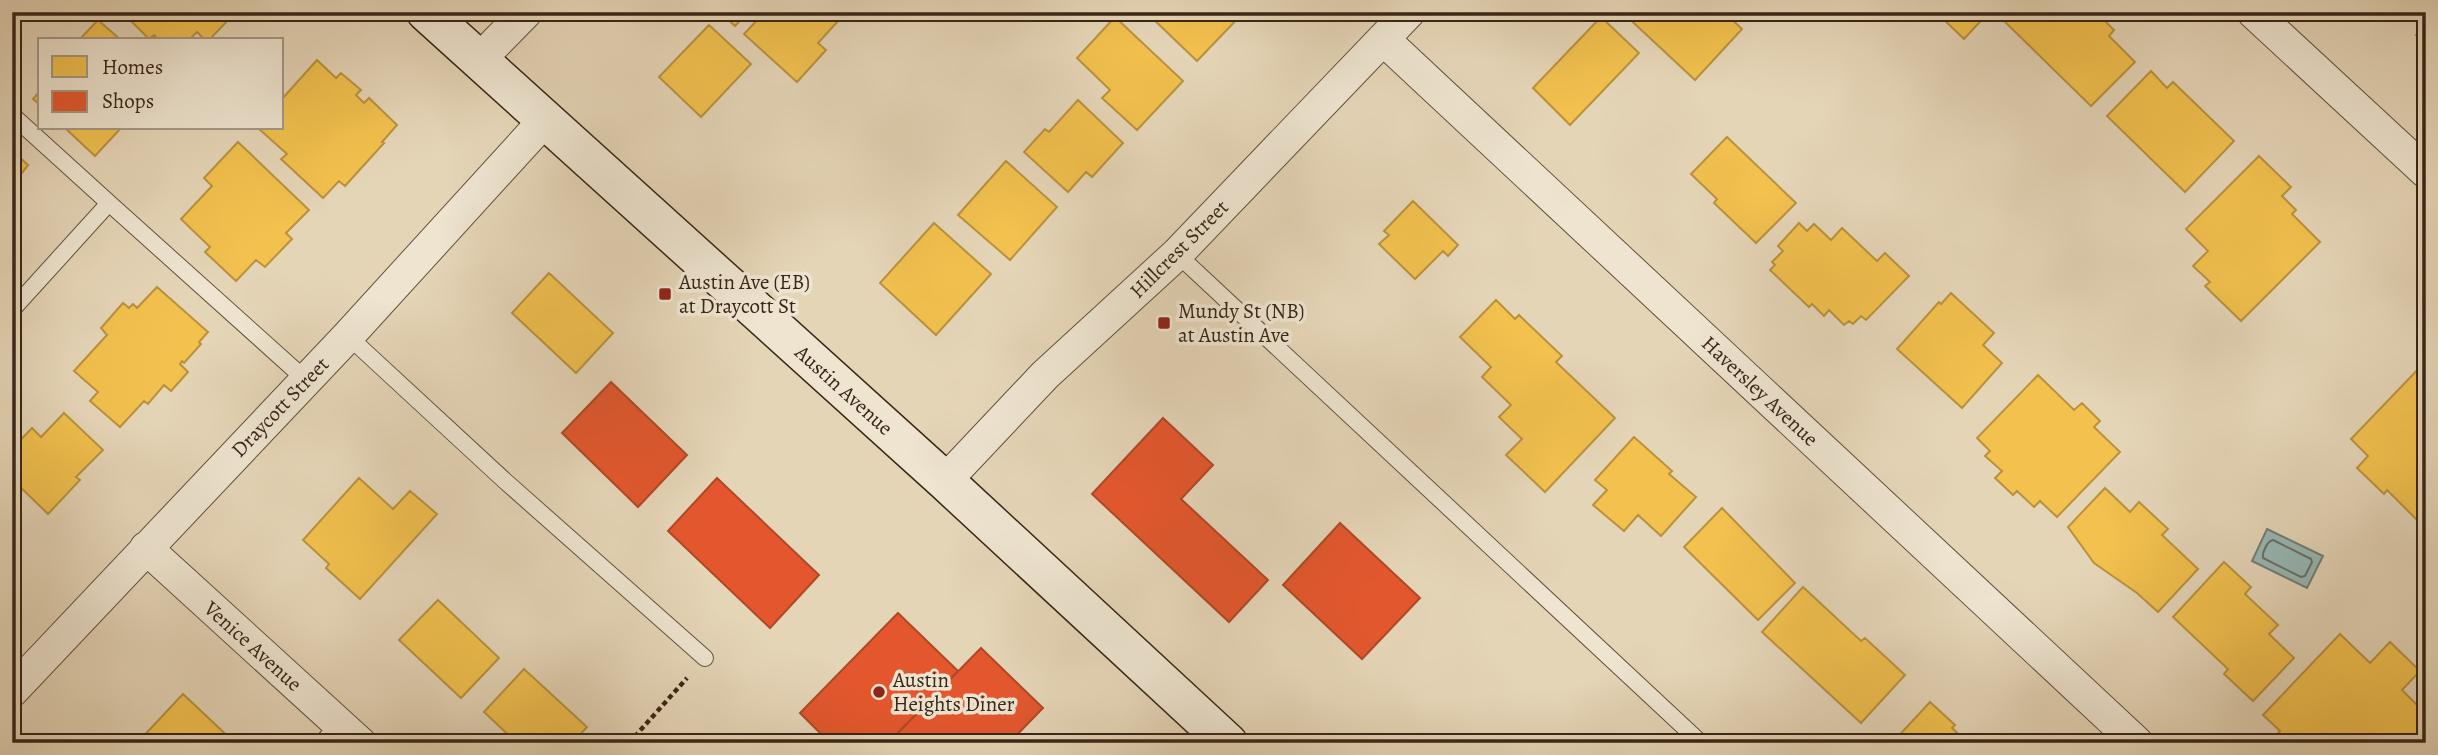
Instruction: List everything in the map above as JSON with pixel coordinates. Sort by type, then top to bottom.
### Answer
[{"type":"main road","name":"Austin Avenue","points":[[426,12],[945,481],[1228,743]]},
{"type":"street","points":[[479,60],[526,12]]},
{"type":"street","name":"Hillcrest Street","points":[[945,481],[1045,375],[1177,254],[1409,12]]},
{"type":"street","points":[[2271,18],[2426,172]]},
{"type":"street","name":"Haversley Avenue","points":[[1383,39],[2137,743]]},
{"type":"street","name":"Draycott Street","points":[[12,691],[348,336],[545,120]]},
{"type":"street","name":"Venice Avenue","points":[[146,548],[340,737]]},
{"type":"lane","points":[[12,115],[306,380]]},
{"type":"lane","points":[[12,310],[109,203]]},
{"type":"lane","points":[[1177,254],[1701,743]]},
{"type":"lane","points":[[348,336],[505,481],[705,658]]},
{"type":"path","points":[[629,743],[705,658]]},
{"type":"water","points":[[2267,529],[2323,556],[2307,588],[2252,561]]},
{"type":"building: Homes","points":[[122,12],[236,12],[211,38],[203,38],[197,32],[191,38],[157,38],[154,35],[148,38]]},
{"type":"building: Homes","points":[[720,12],[748,12],[735,26]]},
{"type":"building: Homes","points":[[759,12],[830,12],[839,20],[818,43],[826,50],[797,82],[744,34],[762,15]]},
{"type":"building: Homes","points":[[1154,12],[1244,12],[1197,61],[1150,16]]},
{"type":"building: Homes","points":[[1622,12],[1724,12],[1742,29],[1695,80]]},
{"type":"building: Homes","points":[[1989,12],[1964,39],[1938,14]]},
{"type":"building: Homes","points":[[2006,12],[2096,12],[2114,30],[2109,36],[2135,62],[2091,106],[2001,18]]},
{"type":"building: Homes","points":[[1115,17],[1183,81],[1137,130],[1102,98],[1110,90],[1077,58]]},
{"type":"building: Homes","points":[[1601,17],[1639,53],[1570,125],[1533,88]]},
{"type":"building: Homes","points":[[98,20],[119,38],[81,38]]},
{"type":"building: Homes","points":[[709,25],[751,64],[701,117],[659,77]]},
{"type":"building: Homes","points":[[2426,25],[2426,45],[2416,35]]},
{"type":"building: Homes","points":[[317,60],[336,78],[341,73],[361,90],[356,95],[364,103],[369,98],[397,125],[345,186],[339,181],[323,198],[281,159],[287,154],[260,130],[284,130],[284,97]]},
{"type":"building: Homes","points":[[2151,71],[2167,88],[2173,82],[2234,141],[2185,192],[2107,116]]},
{"type":"building: Homes","points":[[1078,100],[1123,143],[1092,177],[1086,172],[1068,192],[1024,152],[1045,129],[1049,132]]},
{"type":"building: Homes","points":[[67,130],[119,130],[95,156]]},
{"type":"building: Homes","points":[[1727,137],[1796,203],[1756,243],[1714,203],[1717,199],[1691,174]]},
{"type":"building: Homes","points":[[238,142],[309,210],[286,233],[292,239],[265,267],[256,260],[236,281],[205,252],[210,247],[181,219],[212,186],[204,178]]},
{"type":"building: Homes","points":[[12,150],[28,165],[12,186]]},
{"type":"building: Homes","points":[[2259,156],[2291,187],[2282,196],[2296,210],[2292,214],[2320,242],[2241,321],[2205,286],[2210,282],[2193,266],[2208,251],[2186,229]]},
{"type":"building: Homes","points":[[1006,161],[1057,207],[1010,260],[958,215]]},
{"type":"building: Homes","points":[[1413,201],[1458,245],[1448,256],[1443,251],[1415,279],[1379,244],[1389,235],[1384,231]]},
{"type":"building: Homes","points":[[934,223],[991,274],[936,335],[880,283]]},
{"type":"building: Homes","points":[[1799,223],[1807,231],[1814,224],[1831,240],[1842,228],[1877,261],[1885,253],[1909,276],[1866,320],[1861,316],[1853,324],[1849,321],[1844,325],[1829,310],[1824,316],[1812,304],[1809,307],[1770,270],[1775,265],[1772,262],[1783,251],[1778,246]]},
{"type":"building: Homes","points":[[549,273],[613,333],[576,373],[512,313]]},
{"type":"building: Homes","points":[[157,287],[208,332],[199,342],[201,344],[180,364],[188,372],[171,391],[164,385],[148,404],[144,401],[120,427],[90,401],[98,392],[74,371],[107,335],[101,328],[123,303],[129,308],[133,304],[137,308]]},
{"type":"building: Homes","points":[[1951,293],[1994,333],[1983,345],[2002,363],[1962,408],[1897,349],[1939,302],[1941,304]]},
{"type":"building: Homes","points":[[1496,300],[1515,319],[1519,315],[1562,356],[1556,362],[1615,418],[1545,492],[1506,455],[1522,439],[1499,417],[1511,405],[1482,377],[1491,367],[1460,337]]},
{"type":"building: Homes","points":[[2426,361],[2425,528],[2387,490],[2384,494],[2357,468],[2368,456],[2351,439]]},
{"type":"building: Homes","points":[[2038,375],[2074,410],[2082,403],[2100,421],[2094,427],[2120,452],[2057,517],[2040,501],[2034,507],[2017,491],[2013,495],[1995,478],[2002,471],[1985,456],[1990,451],[1977,438]]},
{"type":"building: Homes","points":[[64,413],[103,450],[76,477],[80,480],[48,514],[12,479],[12,449],[32,428],[41,437]]},
{"type":"building: Homes","points":[[1634,437],[1672,471],[1669,474],[1696,497],[1661,536],[1638,515],[1624,531],[1593,505],[1607,490],[1595,480]]},
{"type":"building: Homes","points":[[359,478],[393,509],[410,491],[437,514],[360,599],[326,568],[329,564],[303,540]]},
{"type":"building: Homes","points":[[2105,488],[2130,512],[2139,502],[2168,529],[2162,535],[2198,569],[2158,612],[2137,593],[2094,563],[2068,527]]},
{"type":"building: Homes","points":[[1722,508],[1795,583],[1758,620],[1684,547]]},
{"type":"building: Homes","points":[[2224,562],[2251,587],[2245,594],[2278,625],[2269,634],[2294,658],[2253,701],[2224,674],[2228,669],[2173,617]]},
{"type":"building: Homes","points":[[1803,587],[1861,641],[1865,638],[1905,675],[1861,723],[1762,632]]},
{"type":"building: Homes","points":[[438,600],[499,658],[461,698],[399,640]]},
{"type":"building: Homes","points":[[2340,634],[2370,663],[2390,642],[2420,671],[2402,690],[2426,714],[2426,724],[2408,743],[2284,743],[2276,735],[2280,731],[2263,715]]},
{"type":"building: Homes","points":[[524,669],[587,727],[572,743],[517,743],[484,712]]},
{"type":"building: Homes","points":[[183,694],[235,743],[137,743]]},
{"type":"building: Homes","points":[[1930,702],[1955,725],[1952,728],[1968,743],[1892,743]]},
{"type":"building: Shops","points":[[611,382],[687,455],[638,507],[562,433]]},
{"type":"building: Shops","points":[[1163,418],[1213,465],[1181,499],[1268,580],[1229,622],[1092,494]]},
{"type":"building: Shops","points":[[717,478],[819,575],[770,628],[668,531]]},
{"type":"building: Shops","points":[[1340,523],[1420,598],[1362,659],[1283,585]]},
{"type":"building: Shops","name":"Austin Heights Diner","points":[[898,613],[958,671],[888,743],[830,743],[800,713]]},
{"type":"building: Shops","points":[[981,648],[1043,708],[1009,743],[888,743]]},
{"type":"place","name":"Austin Ave (EB) at Draycott St","points":[[665,294]]},
{"type":"place","name":"Mundy St (NB) at Austin Ave","points":[[1164,323]]},
{"type":"place","name":"Austin Heights Diner","points":[[879,692]]}]
